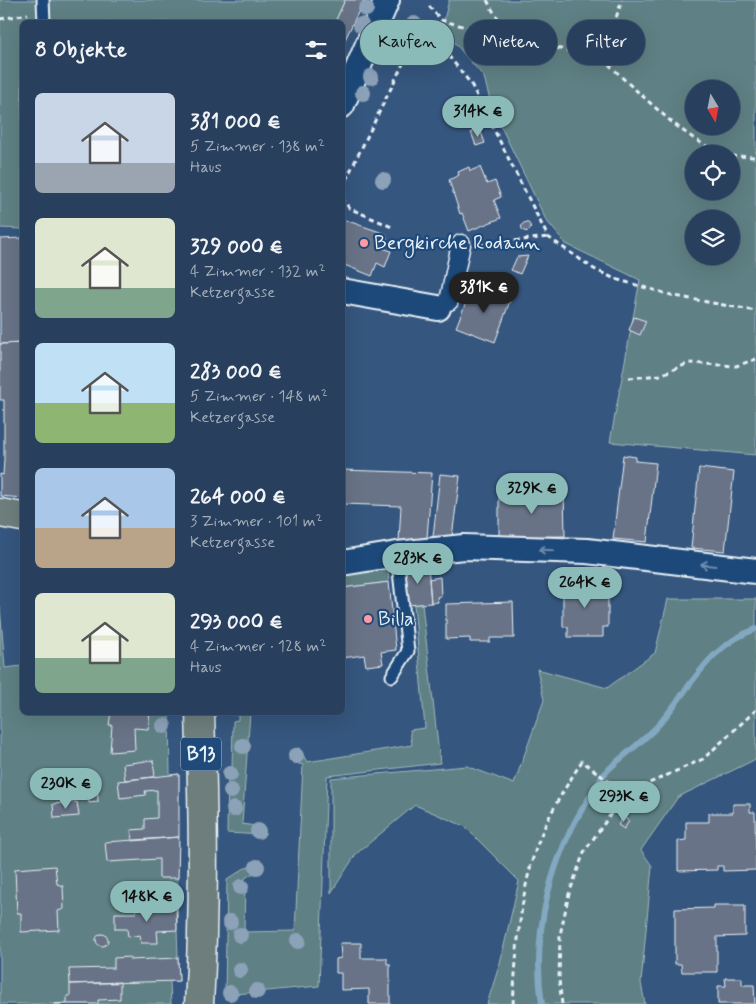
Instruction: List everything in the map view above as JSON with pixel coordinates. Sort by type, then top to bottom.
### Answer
[{"type":"main road","points":[[0,514],[20,516]]},
{"type":"main road","name":"B13","points":[[199,1004],[203,939],[200,715]]},
{"type":"street","points":[[345,98],[388,0]]},
{"type":"street","points":[[345,290],[443,304],[460,244]]},
{"type":"street","points":[[345,563],[397,554],[464,547],[586,551],[756,571]]},
{"type":"lane","points":[[392,676],[408,651],[397,554]]},
{"type":"path","points":[[487,0],[497,20]]},
{"type":"path","points":[[615,20],[622,0]]},
{"type":"path","points":[[428,6],[440,20],[464,27]]},
{"type":"path","points":[[0,19],[44,11]]},
{"type":"path","points":[[345,182],[418,33],[428,30],[471,84],[548,237],[594,270],[615,279],[674,296],[756,311]]},
{"type":"path","points":[[608,65],[679,128],[702,145]]},
{"type":"path","points":[[740,156],[756,157]]},
{"type":"path","points":[[345,202],[349,208],[392,227]]},
{"type":"path","points":[[460,244],[471,246],[548,237]]},
{"type":"path","points":[[629,378],[660,375],[689,363],[736,366],[756,359]]},
{"type":"path","points":[[562,1004],[559,980],[560,935],[568,894],[584,852],[625,794],[703,759],[756,710]]},
{"type":"path","points":[[513,1004],[514,970],[522,910],[536,852],[545,825],[582,761],[625,794]]},
{"type":"green space","points":[[0,0],[345,0],[336,20],[20,20],[20,229],[0,228]]},
{"type":"green space","points":[[449,0],[756,0],[756,455],[610,442],[640,280],[566,244],[546,220],[492,108],[484,77],[474,65],[557,65],[557,20],[464,20],[464,54],[454,42],[454,20],[444,20]]},
{"type":"green space","points":[[388,569],[389,582],[345,588],[345,575]]},
{"type":"green space","points":[[668,599],[756,599],[756,759],[678,797],[641,850],[652,866],[641,983],[645,1004],[487,1004],[500,963],[519,881],[464,826],[415,805],[356,854],[331,893],[331,778],[467,766],[514,784],[544,700],[537,669],[607,688],[655,653]]},
{"type":"green space","points":[[414,604],[422,604],[440,763],[327,776],[319,986],[225,995],[227,880],[243,869],[259,863],[261,869],[245,878],[244,932],[295,931],[303,765],[289,761],[293,749],[299,748],[307,762],[412,745],[410,730],[425,728]]},
{"type":"green space","points":[[0,606],[5,668],[20,666],[20,715],[169,715],[170,775],[179,774],[177,930],[179,981],[170,981],[171,1004],[0,1004]]},
{"type":"green space","points":[[238,715],[250,715],[242,824],[263,827],[262,835],[227,833],[228,770],[232,770],[233,721],[238,720]]},
{"type":"building","points":[[345,0],[364,0],[345,40],[345,20],[336,20]]},
{"type":"building","points":[[480,129],[485,143],[476,146],[471,132]]},
{"type":"building","points":[[469,167],[470,171],[480,167],[487,184],[495,181],[501,197],[494,200],[501,218],[469,231],[462,213],[460,214],[449,180],[459,175],[458,172]]},
{"type":"building","name":"Bergkirche Rodaun","points":[[345,220],[386,234],[387,238],[383,248],[391,251],[385,267],[377,263],[372,276],[345,265]]},
{"type":"building","points":[[526,222],[531,227],[526,232],[521,227]]},
{"type":"building","points":[[20,238],[20,343],[0,344],[0,239]]},
{"type":"building","points":[[528,256],[520,274],[511,270],[517,257]]},
{"type":"building","points":[[478,286],[511,298],[495,342],[456,327],[467,300],[472,302]]},
{"type":"building","points":[[634,317],[646,321],[640,335],[629,330]]},
{"type":"building","points":[[20,343],[20,498],[0,496],[0,474],[3,475],[4,460],[4,400],[0,400],[0,344]]},
{"type":"building","points":[[623,455],[636,457],[635,461],[656,463],[647,542],[613,539]]},
{"type":"building","points":[[699,468],[734,472],[725,551],[691,548]]},
{"type":"building","points":[[345,470],[432,473],[427,538],[399,541],[401,506],[345,504]]},
{"type":"building","points":[[440,474],[460,476],[452,537],[433,537]]},
{"type":"building","points":[[542,490],[564,490],[565,536],[499,537],[499,491],[521,491],[522,503],[542,502]]},
{"type":"building","points":[[428,565],[431,603],[408,605],[405,568]]},
{"type":"building","points":[[440,577],[441,596],[437,597],[438,602],[431,603],[429,579]]},
{"type":"building","points":[[578,579],[592,579],[592,586],[608,586],[608,627],[603,627],[603,637],[568,637],[568,627],[563,627],[563,585],[577,585]]},
{"type":"building","name":"Billa","points":[[389,582],[396,650],[381,652],[383,664],[366,666],[364,655],[345,658],[345,588]]},
{"type":"building","points":[[513,602],[514,638],[490,638],[490,642],[470,642],[470,638],[446,639],[446,604]]},
{"type":"building","points":[[111,715],[150,715],[148,729],[134,728],[135,750],[110,752],[112,725],[109,725]]},
{"type":"building","points":[[153,760],[155,777],[125,780],[123,764]]},
{"type":"building","points":[[179,774],[179,837],[132,841],[131,830],[145,829],[145,819],[157,818],[157,790],[145,791],[146,795],[120,798],[118,781]]},
{"type":"building","points":[[97,783],[98,802],[89,803],[88,784]]},
{"type":"building","points":[[77,802],[79,816],[54,818],[53,804]]},
{"type":"building","points":[[733,804],[750,804],[750,812],[755,812],[756,870],[723,871],[723,866],[717,866],[717,870],[678,871],[678,841],[686,840],[686,822],[709,822],[709,813],[733,813]]},
{"type":"building","points":[[623,817],[629,821],[624,829],[618,825]]},
{"type":"building","points":[[179,837],[178,878],[159,878],[159,859],[107,862],[105,842]]},
{"type":"building","points":[[55,866],[57,884],[63,886],[64,909],[58,911],[59,930],[21,932],[21,913],[17,913],[15,869]]},
{"type":"building","points":[[714,905],[745,905],[745,936],[717,937],[717,972],[682,972],[681,964],[675,964],[675,909],[714,908]]},
{"type":"building","points":[[176,907],[177,930],[157,931],[158,943],[141,943],[140,935],[128,937],[127,929],[115,929],[115,913],[136,913],[136,908]]},
{"type":"building","points":[[102,934],[108,940],[102,946],[96,940]]},
{"type":"building","points":[[340,943],[361,943],[361,958],[387,958],[387,964],[390,964],[390,1004],[369,1004],[369,989],[341,990],[341,973],[336,973],[336,959],[341,958]]},
{"type":"building","points":[[130,957],[130,960],[178,958],[179,981],[70,984],[69,969],[114,968],[114,958]]},
{"type":"building","points":[[725,978],[742,978],[742,985],[754,985],[755,1004],[718,1004],[718,986],[726,986]]},
{"type":"building","points":[[120,982],[120,999],[98,1000],[98,1004],[54,1004],[67,1003],[67,996],[70,996],[70,984]]},
{"type":"waterway","points":[[542,1004],[539,950],[547,895],[565,843],[577,818],[605,773],[655,729],[713,656],[740,636],[756,629]]},
{"type":"place","name":"Bergkirche Rodaun","points":[[364,243]]},
{"type":"place","name":"Billa","points":[[368,619]]}]
